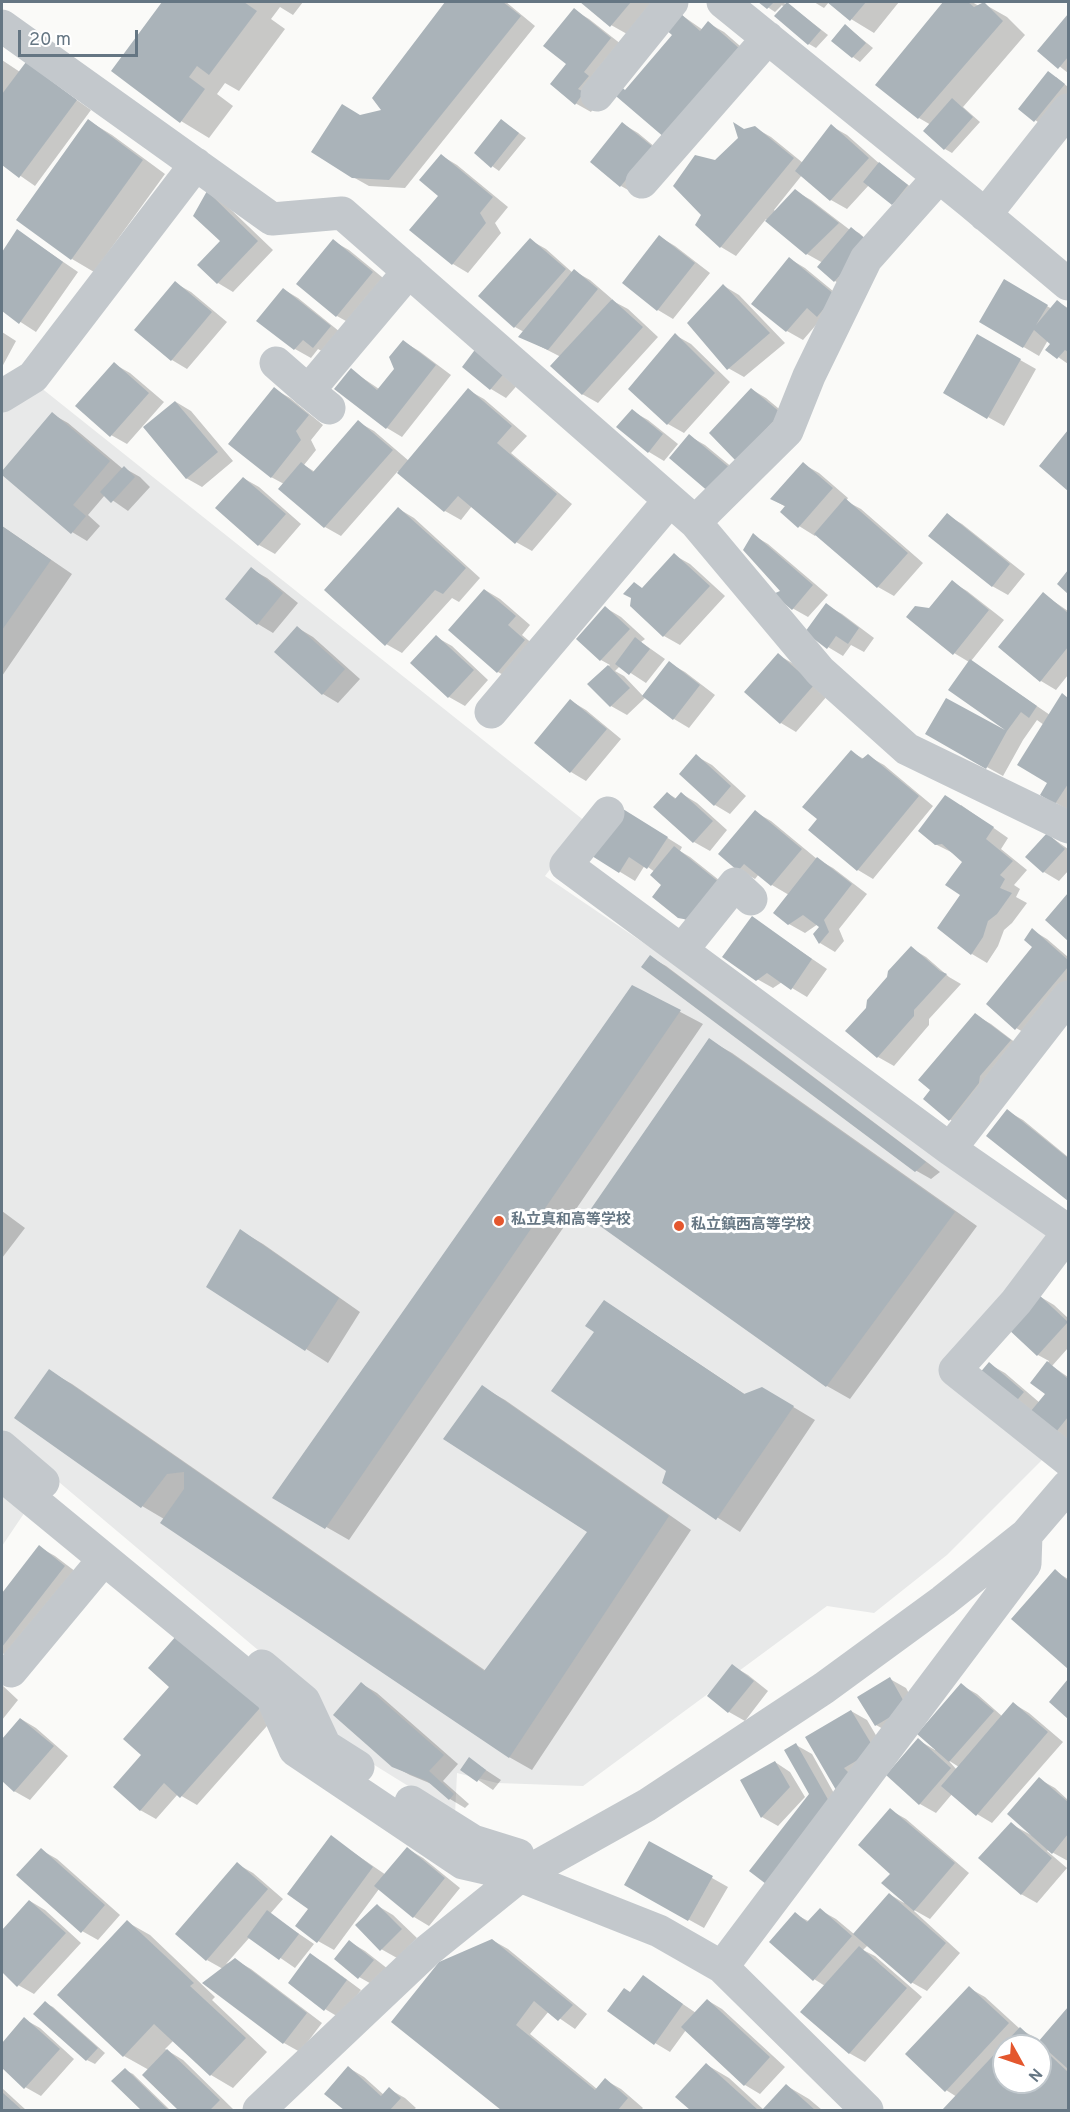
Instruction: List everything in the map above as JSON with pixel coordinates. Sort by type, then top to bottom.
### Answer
[{"type":"street","points":[[597,95],[672,2]]},
{"type":"street","points":[[723,2],[1068,284]]},
{"type":"street","points":[[2,26],[272,219],[342,213],[695,522],[820,671],[907,749],[1068,827]]},
{"type":"street","points":[[642,182],[768,38]]},
{"type":"street","points":[[985,215],[1068,110]]},
{"type":"street","points":[[2,396],[33,376],[196,164]]},
{"type":"street","points":[[695,522],[787,430],[809,376],[866,259],[939,177]]},
{"type":"street","points":[[276,363],[318,399],[409,271]]},
{"type":"street","points":[[491,712],[670,500]]},
{"type":"street","points":[[608,813],[566,865],[950,1149],[1068,1232],[1016,1302],[955,1370],[1068,1460]]},
{"type":"street","points":[[682,950],[735,884],[751,899]]},
{"type":"street","points":[[950,1149],[1068,997]]},
{"type":"street","points":[[2,1447],[304,1701],[325,1746],[473,1841],[518,1855],[520,1876]]},
{"type":"street","points":[[2,1475],[272,1697],[295,1750],[463,1863],[520,1876],[659,1931],[722,1968],[867,2110]]},
{"type":"street","points":[[259,2110],[427,1951],[520,1876],[647,1805],[814,1694],[943,1600],[1026,1535],[1068,1486]]},
{"type":"street","points":[[722,1968],[1025,1564],[1026,1535]]},
{"type":"street","points":[[11,1671],[104,1559]]},
{"type":"shaded area","points":[[40,387],[586,822],[545,876],[654,950],[1046,1228],[1047,1247],[942,1376],[1044,1458],[947,1555],[874,1613],[827,1606],[583,1786],[497,1783],[457,1773],[455,1815],[326,1735],[309,1693],[2,1434],[2,407]]},
{"type":"shaded area","points":[[2,1487],[27,1509],[2,1546]]},
{"type":"building","points":[[162,2],[244,2],[257,11],[209,75],[197,66],[189,77],[205,89],[180,123],[111,71]]},
{"type":"building","points":[[445,2],[503,2],[521,16],[389,180],[352,178],[311,152],[342,104],[360,115],[381,110],[372,98]]},
{"type":"building","points":[[580,2],[631,2],[610,27]]},
{"type":"building","points":[[758,2],[774,2],[767,9]]},
{"type":"building","points":[[787,2],[821,30],[808,45],[774,16]]},
{"type":"building","points":[[827,2],[866,2],[850,21]]},
{"type":"building","points":[[943,2],[968,2],[974,7],[984,2],[1003,21],[918,119],[875,85]]},
{"type":"building","points":[[574,8],[611,38],[584,72],[589,76],[578,89],[584,92],[575,105],[550,84],[566,64],[543,46]]},
{"type":"building","points":[[680,13],[700,31],[708,21],[740,49],[665,138],[610,91],[617,83],[625,90],[672,35],[665,29]]},
{"type":"building","points":[[1068,14],[1068,57],[1058,69],[1037,51]]},
{"type":"building","points":[[845,24],[866,43],[852,58],[831,41]]},
{"type":"building","points":[[26,62],[77,100],[19,178],[2,165],[2,94]]},
{"type":"building","points":[[1048,71],[1065,84],[1034,122],[1018,109]]},
{"type":"building","points":[[952,98],[973,117],[944,150],[923,131]]},
{"type":"building","points":[[88,119],[143,160],[71,260],[16,220]]},
{"type":"building","points":[[501,119],[519,133],[491,168],[474,153]]},
{"type":"building","points":[[622,122],[653,147],[620,187],[590,162]]},
{"type":"building","points":[[733,122],[744,129],[755,126],[794,158],[720,248],[695,225],[701,215],[673,186],[695,155],[715,160],[738,138]]},
{"type":"building","points":[[831,124],[869,158],[830,201],[795,171]]},
{"type":"building","points":[[441,154],[493,197],[480,213],[486,223],[452,265],[409,230],[438,196],[419,180]]},
{"type":"building","points":[[879,162],[908,185],[892,205],[863,182]]},
{"type":"building","points":[[795,189],[839,223],[806,255],[765,221]]},
{"type":"building","points":[[207,191],[258,241],[217,284],[197,265],[220,241],[193,216]]},
{"type":"building","points":[[851,227],[869,242],[834,282],[817,267]]},
{"type":"building","points":[[17,229],[63,262],[19,324],[2,311],[2,252]]},
{"type":"building","points":[[659,235],[695,263],[657,311],[622,283]]},
{"type":"building","points":[[530,238],[566,269],[514,328],[478,296]]},
{"type":"building","points":[[333,239],[373,272],[336,317],[296,284]]},
{"type":"building","points":[[789,257],[835,295],[817,317],[807,308],[786,332],[751,304]]},
{"type":"building","points":[[574,269],[598,289],[548,350],[518,337]]},
{"type":"building","points":[[1004,279],[1048,305],[1036,325],[1057,300],[1068,309],[1068,352],[1065,350],[1057,359],[1045,350],[1050,344],[1034,330],[1023,348],[979,322]]},
{"type":"building","points":[[175,281],[212,312],[171,361],[134,330]]},
{"type":"building","points":[[723,284],[770,333],[727,370],[687,323]]},
{"type":"building","points":[[283,288],[331,326],[313,348],[303,340],[294,350],[256,321]]},
{"type":"building","points":[[612,299],[643,327],[582,395],[550,366]]},
{"type":"building","points":[[675,333],[715,373],[667,425],[628,389]]},
{"type":"building","points":[[977,334],[1021,359],[987,419],[943,393]]},
{"type":"building","points":[[403,340],[436,365],[386,429],[334,389],[351,368],[377,390],[394,369],[389,357]]},
{"type":"building","points":[[477,347],[506,371],[490,390],[462,367]]},
{"type":"building","points":[[114,362],[149,393],[110,437],[75,406]]},
{"type":"building","points":[[274,387],[309,415],[296,431],[301,440],[271,478],[228,444]]},
{"type":"building","points":[[468,388],[512,426],[497,443],[557,494],[515,544],[458,496],[444,512],[397,473]]},
{"type":"building","points":[[751,388],[781,413],[736,461],[709,433]]},
{"type":"building","points":[[175,401],[218,452],[186,479],[143,427]]},
{"type":"building","points":[[632,409],[663,434],[648,453],[616,427]]},
{"type":"building","points":[[52,412],[110,461],[73,505],[86,516],[71,534],[2,475],[2,471]]},
{"type":"building","points":[[358,420],[393,450],[324,528],[278,489],[301,462],[313,472]]},
{"type":"building","points":[[1068,430],[1068,491],[1039,466]]},
{"type":"building","points":[[689,434],[731,469],[710,493],[669,458]]},
{"type":"building","points":[[803,462],[833,488],[798,528],[780,512],[785,506],[770,499]]},
{"type":"building","points":[[124,466],[135,477],[111,503],[100,492]]},
{"type":"building","points":[[243,477],[286,514],[258,546],[215,508]]},
{"type":"building","points":[[845,498],[908,553],[877,588],[814,534]]},
{"type":"building","points":[[398,507],[466,568],[443,594],[435,590],[385,646],[324,590]]},
{"type":"building","points":[[947,513],[1010,564],[992,587],[928,536]]},
{"type":"building","points":[[2,526],[51,560],[2,630]]},
{"type":"building","points":[[753,533],[813,585],[792,610],[773,594],[780,591],[743,550]]},
{"type":"building","points":[[674,553],[710,586],[663,637],[630,606],[631,598],[623,594],[634,582],[642,588]]},
{"type":"building","points":[[251,567],[283,593],[257,625],[225,599]]},
{"type":"building","points":[[1068,570],[1068,594],[1057,584]]},
{"type":"building","points":[[952,580],[989,610],[953,655],[906,617],[915,606],[929,608]]},
{"type":"building","points":[[484,589],[516,616],[508,625],[525,640],[497,673],[448,630]]},
{"type":"building","points":[[1043,592],[1068,613],[1068,647],[1040,682],[998,647]]},
{"type":"building","points":[[826,603],[859,628],[848,644],[836,636],[827,649],[805,632]]},
{"type":"building","points":[[605,606],[630,629],[600,661],[576,639]]},
{"type":"building","points":[[297,626],[345,669],[322,695],[274,652]]},
{"type":"building","points":[[436,635],[474,670],[448,698],[410,663]]},
{"type":"building","points":[[635,637],[650,649],[629,675],[615,664]]},
{"type":"building","points":[[778,653],[814,685],[780,724],[744,692]]},
{"type":"building","points":[[970,659],[1037,706],[1029,718],[1021,712],[1007,731],[986,769],[925,734],[946,698],[1005,730],[948,690]]},
{"type":"building","points":[[669,661],[700,685],[673,720],[642,696]]},
{"type":"building","points":[[608,665],[630,688],[610,707],[587,684]]},
{"type":"building","points":[[1062,693],[1068,698],[1068,784],[1055,804],[1040,795],[1047,783],[1017,765]]},
{"type":"building","points":[[570,699],[607,729],[570,773],[534,743]]},
{"type":"building","points":[[851,750],[862,759],[868,754],[919,796],[857,871],[808,830],[817,819],[802,807]]},
{"type":"building","points":[[696,754],[731,786],[714,806],[679,774]]},
{"type":"building","points":[[667,792],[675,799],[681,792],[713,821],[693,843],[653,807]]},
{"type":"building","points":[[945,795],[994,827],[986,839],[1013,861],[1000,875],[1005,879],[1000,888],[1012,893],[997,914],[988,921],[983,937],[971,955],[937,928],[960,895],[945,885],[962,862],[942,844],[935,845],[918,831]]},
{"type":"building","points":[[623,809],[668,837],[647,869],[629,857],[619,873],[592,856]]},
{"type":"building","points":[[755,810],[802,849],[771,886],[744,864],[738,871],[718,854]]},
{"type":"building","points":[[1047,833],[1065,849],[1043,873],[1025,857]]},
{"type":"building","points":[[674,846],[730,891],[689,920],[678,918],[652,897],[661,885],[650,875]]},
{"type":"building","points":[[817,857],[852,884],[824,920],[829,932],[819,944],[813,934],[819,927],[803,915],[788,925],[773,913]]},
{"type":"building","points":[[1068,893],[1068,941],[1045,920]]},
{"type":"building","points":[[752,916],[812,959],[791,990],[767,973],[756,981],[722,957]]},
{"type":"building","points":[[1032,928],[1068,960],[1068,967],[1015,1030],[986,1004],[1032,947],[1024,940]]},
{"type":"building","points":[[911,946],[940,971],[947,974],[914,1010],[914,1016],[877,1058],[845,1031],[866,1008],[867,1000],[887,977],[888,971]]},
{"type":"building","points":[[650,955],[926,1162],[915,1172],[641,967]]},
{"type":"building","points":[[632,985],[681,1010],[325,1529],[272,1498]]},
{"type":"building","points":[[975,1013],[1011,1040],[980,1076],[979,1083],[949,1121],[923,1099],[930,1090],[918,1080]]},
{"type":"building","points":[[709,1038],[955,1212],[826,1387],[586,1216]]},
{"type":"building","points":[[1007,1109],[1068,1158],[1068,1201],[986,1136]]},
{"type":"building","points":[[240,1229],[339,1298],[305,1351],[206,1287]]},
{"type":"building","points":[[1038,1294],[1068,1322],[1037,1356],[1007,1328]]},
{"type":"building","points":[[604,1300],[744,1394],[762,1387],[794,1406],[716,1520],[662,1483],[666,1471],[551,1391],[594,1332],[585,1326]]},
{"type":"building","points":[[1047,1361],[1068,1379],[1068,1417],[1052,1437],[1026,1417],[1045,1394],[1030,1383]]},
{"type":"building","points":[[989,1362],[1024,1392],[1013,1405],[978,1375]]},
{"type":"building","points":[[49,1369],[484,1671],[587,1532],[443,1439],[482,1385],[669,1516],[509,1758],[160,1523],[184,1489],[184,1472],[167,1474],[141,1508],[14,1418]]},
{"type":"building","points":[[39,1545],[65,1566],[2,1647],[2,1593]]},
{"type":"building","points":[[1055,1569],[1068,1581],[1068,1669],[1011,1619]]},
{"type":"building","points":[[177,1635],[260,1708],[180,1798],[164,1783],[140,1811],[113,1787],[141,1755],[123,1739],[169,1687],[148,1668]]},
{"type":"building","points":[[732,1664],[754,1681],[728,1713],[707,1696]]},
{"type":"building","points":[[890,1677],[907,1707],[875,1726],[857,1697]]},
{"type":"building","points":[[1068,1679],[1068,1719],[1049,1702]]},
{"type":"building","points":[[361,1682],[444,1755],[429,1771],[454,1794],[449,1800],[427,1781],[392,1767],[333,1715]]},
{"type":"building","points":[[961,1683],[994,1711],[949,1762],[917,1734]]},
{"type":"building","points":[[1013,1702],[1048,1732],[976,1816],[941,1786]]},
{"type":"building","points":[[851,1710],[875,1750],[844,1768],[855,1779],[836,1790],[805,1737]]},
{"type":"building","points":[[20,1718],[54,1746],[14,1792],[2,1781],[2,1739]]},
{"type":"building","points":[[918,1738],[951,1768],[919,1805],[886,1775]]},
{"type":"building","points":[[796,1743],[830,1803],[766,1884],[749,1871],[809,1794],[784,1750]]},
{"type":"building","points":[[469,1757],[486,1770],[477,1782],[460,1770]]},
{"type":"building","points":[[775,1761],[790,1787],[761,1818],[740,1780]]},
{"type":"building","points":[[1039,1777],[1068,1802],[1068,1834],[1052,1854],[1007,1814]]},
{"type":"building","points":[[890,1808],[955,1863],[914,1911],[881,1883],[890,1874],[858,1845]]},
{"type":"building","points":[[1011,1822],[1052,1858],[1021,1895],[978,1858]]},
{"type":"building","points":[[331,1835],[373,1867],[317,1943],[295,1926],[308,1909],[287,1894]]},
{"type":"building","points":[[649,1841],[713,1876],[688,1921],[624,1885]]},
{"type":"building","points":[[407,1847],[445,1878],[413,1918],[374,1886]]},
{"type":"building","points":[[41,1848],[105,1905],[81,1933],[16,1875]]},
{"type":"building","points":[[237,1862],[268,1889],[206,1961],[175,1934]]},
{"type":"building","points":[[889,1893],[946,1943],[911,1984],[853,1934]]},
{"type":"building","points":[[29,1900],[66,1933],[17,1987],[2,1972],[2,1930]]},
{"type":"building","points":[[377,1904],[402,1929],[380,1951],[355,1925]]},
{"type":"building","points":[[820,1908],[852,1936],[813,1981],[769,1942],[795,1912],[807,1922]]},
{"type":"building","points":[[267,1910],[299,1934],[279,1960],[247,1937]]},
{"type":"building","points":[[127,1920],[194,1983],[190,1986],[246,2038],[210,2076],[154,2024],[123,2057],[57,1995]]},
{"type":"building","points":[[492,1939],[573,2005],[558,2021],[534,2001],[516,2025],[595,2090],[605,2078],[628,2098],[618,2110],[501,2110],[391,2022],[439,1962]]},
{"type":"building","points":[[349,1940],[374,1960],[358,1979],[334,1959]]},
{"type":"building","points":[[859,1946],[907,1988],[849,2054],[800,2012]]},
{"type":"building","points":[[310,1953],[347,1980],[324,2011],[288,1983]]},
{"type":"building","points":[[235,1958],[307,2013],[283,2044],[202,1983]]},
{"type":"building","points":[[643,1975],[683,2004],[654,2045],[607,2011],[624,1988],[630,1992]]},
{"type":"building","points":[[969,1986],[1009,2023],[999,2034],[992,2034],[992,2041],[945,2092],[905,2054]]},
{"type":"building","points":[[707,1999],[770,2057],[744,2086],[681,2027]]},
{"type":"building","points":[[45,2001],[98,2048],[86,2061],[33,2014]]},
{"type":"building","points":[[1068,2007],[1068,2069],[1052,2055],[1052,2034],[1045,2034]]},
{"type":"building","points":[[24,2017],[60,2049],[24,2089],[2,2068],[2,2043]]},
{"type":"building","points":[[1020,2027],[1027,2034],[1013,2034]]},
{"type":"building","points":[[167,2049],[220,2100],[210,2110],[178,2110],[142,2075]]},
{"type":"building","points":[[992,2057],[992,2094],[1052,2094],[1052,2057],[1068,2072],[1068,2110],[942,2110]]},
{"type":"building","points":[[706,2063],[758,2110],[690,2110],[675,2097]]},
{"type":"building","points":[[348,2066],[381,2096],[389,2087],[401,2098],[390,2110],[344,2110],[324,2094]]},
{"type":"building","points":[[125,2068],[168,2110],[141,2110],[111,2081]]},
{"type":"building","points":[[786,2084],[815,2110],[762,2110]]},
{"type":"building","points":[[2,2092],[22,2110],[2,2110]]},
{"type":"place","name":"私立真和高等学校","points":[[499,1221]]},
{"type":"place","name":"私立鎮西高等学校","points":[[679,1226]]}]
